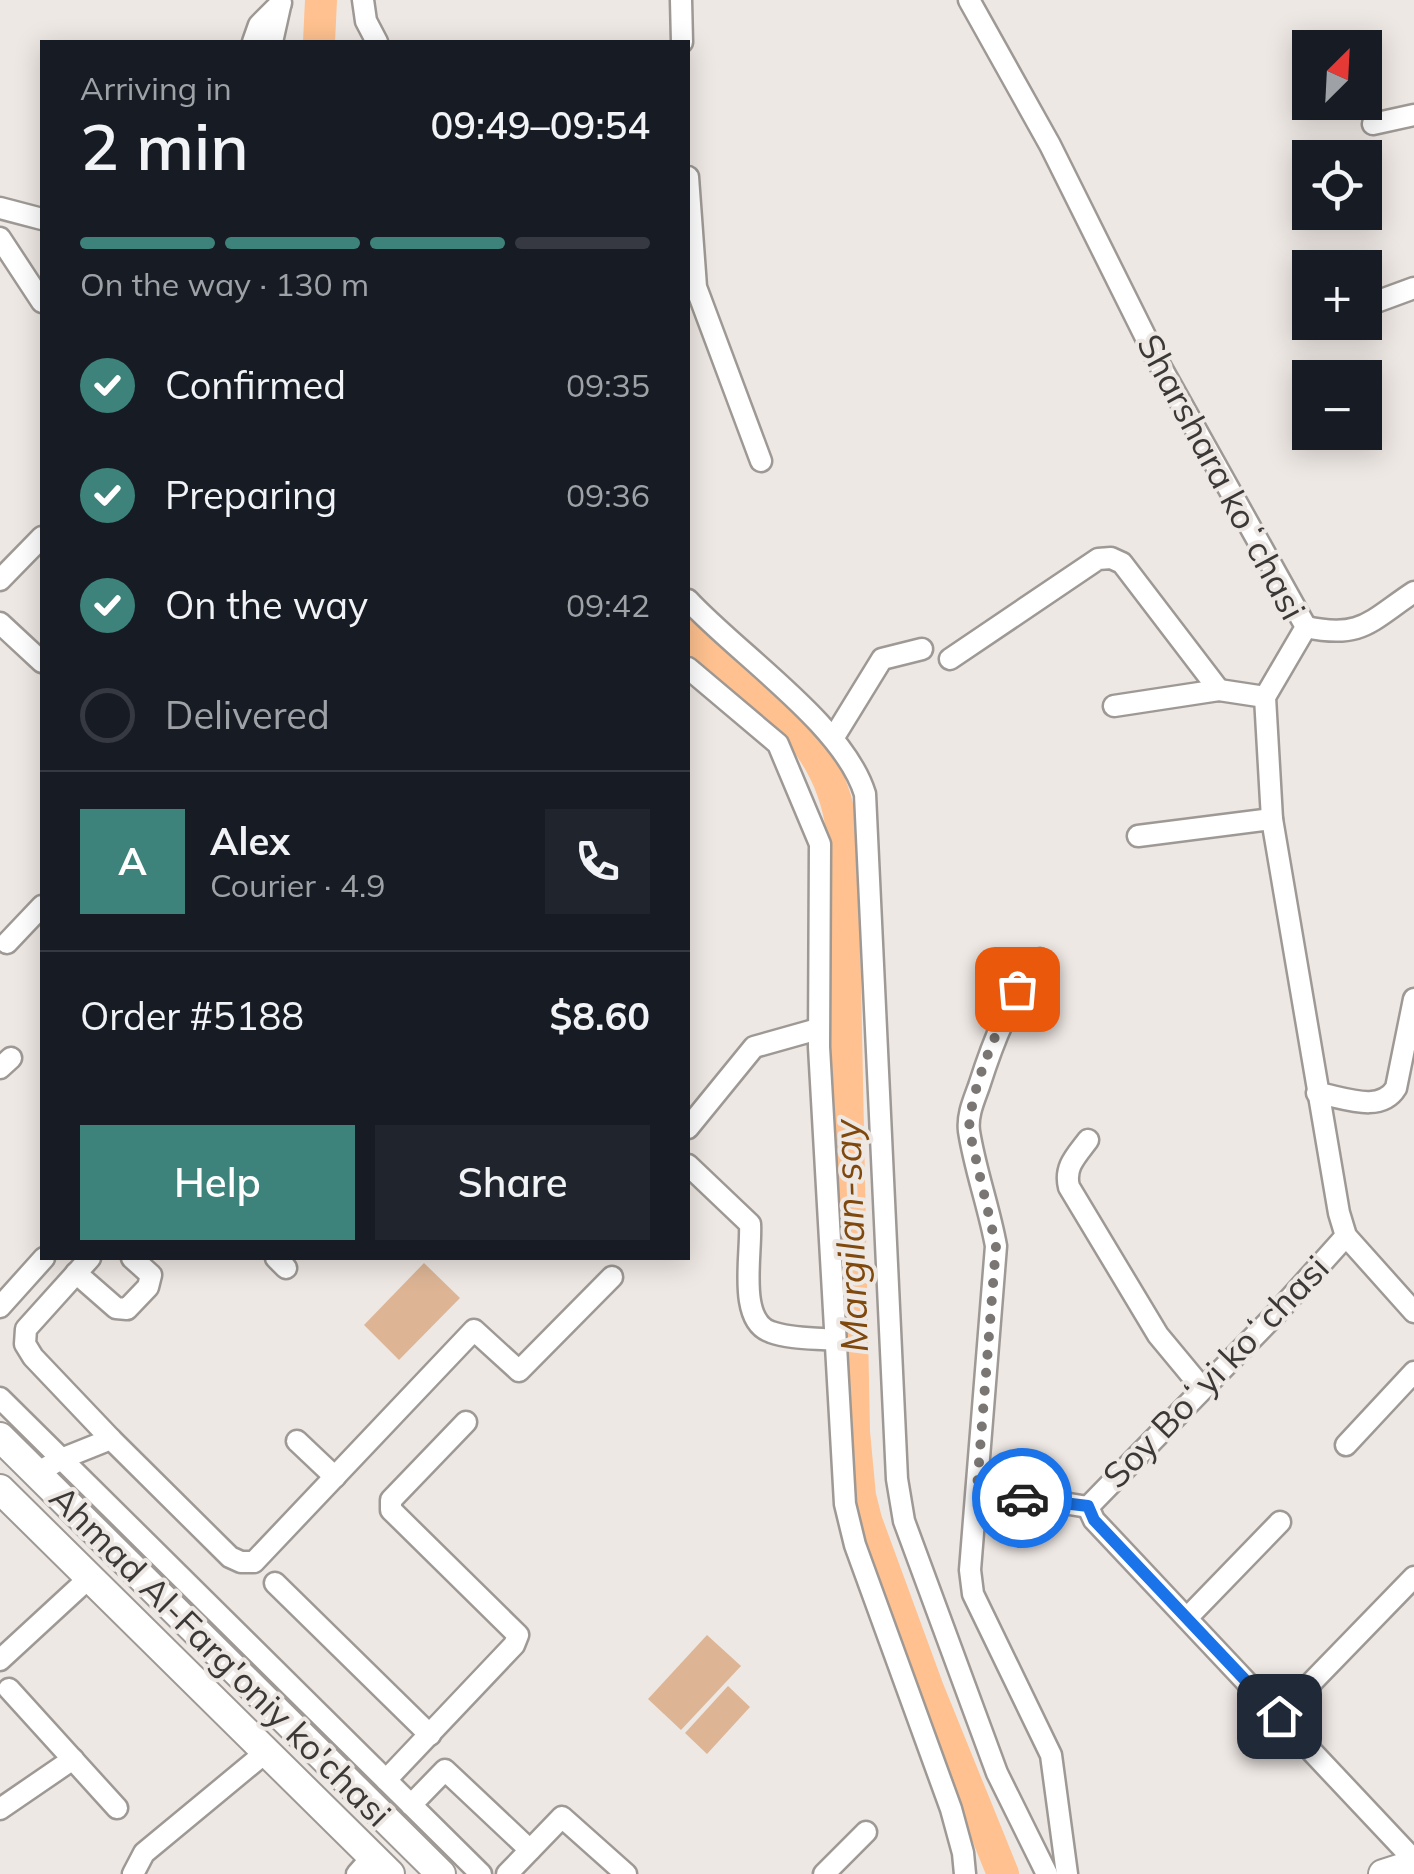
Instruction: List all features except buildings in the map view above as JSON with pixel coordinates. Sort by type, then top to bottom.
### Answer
[{"type":"highway","name":"Ahmad Al-Farg'oniy ko'chasi","points":[[0,1437],[49,1466],[441,1874]]},
{"type":"highway","name":"Ahmad Al-Farg'oniy ko'chasi","points":[[0,1490],[266,1752],[373,1868]]},
{"type":"highway","points":[[1382,1874],[1414,1862]]},
{"type":"street","points":[[363,0],[366,21],[375,40]]},
{"type":"street","points":[[682,0],[682,40]]},
{"type":"street","name":"Sharshara koʻchasi","points":[[969,0],[1050,145],[1157,360],[1306,627],[1264,697]]},
{"type":"street","points":[[255,40],[259,25],[281,1]]},
{"type":"street","points":[[272,40],[281,1]]},
{"type":"street","points":[[1373,124],[1414,115]]},
{"type":"street","points":[[690,204],[696,287],[762,461]]},
{"type":"street","points":[[0,208],[40,218]]},
{"type":"street","points":[[0,238],[40,299]]},
{"type":"street","points":[[1382,300],[1414,288]]},
{"type":"street","points":[[0,580],[40,540]]},
{"type":"street","points":[[950,659],[1098,559],[1111,558],[1122,562],[1219,690]]},
{"type":"street","points":[[1306,627],[1333,633],[1355,631],[1414,592]]},
{"type":"street","points":[[690,602],[834,737],[858,772],[866,794],[894,1425],[904,1521],[997,1773],[1047,1874]]},
{"type":"street","points":[[0,623],[40,660]]},
{"type":"street","points":[[834,737],[882,659],[922,649]]},
{"type":"street","points":[[690,670],[778,744],[820,844],[818,1029],[846,1504],[855,1544],[951,1809],[963,1853],[964,1874]]},
{"type":"street","points":[[1114,706],[1219,690],[1264,697],[1272,818],[1317,1093],[1346,1236],[1414,1312]]},
{"type":"street","points":[[1138,836],[1272,818]]},
{"type":"street","points":[[7,943],[40,908]]},
{"type":"street","points":[[1040,960],[1017,989],[995,1034],[970,1113],[969,1129],[996,1246],[970,1570],[974,1594],[1052,1755],[1067,1874]]},
{"type":"street","points":[[1317,1093],[1378,1104],[1389,1100],[1396,1088],[1414,999]]},
{"type":"street","points":[[690,1126],[754,1047],[818,1029]]},
{"type":"street","points":[[1088,1140],[1069,1166],[1069,1187],[1158,1335],[1202,1388]]},
{"type":"street","points":[[690,1166],[750,1224],[748,1302],[755,1318],[768,1332],[834,1340]]},
{"type":"street","name":"Soy Boʻyi koʻchasi","points":[[1346,1236],[1276,1314],[1088,1506],[1094,1520],[1414,1862]]},
{"type":"street","points":[[0,1307],[42,1260]]},
{"type":"street","points":[[134,1260],[151,1275],[148,1287],[126,1309],[116,1308],[83,1265],[26,1329],[25,1344],[111,1439],[230,1556],[242,1562],[254,1562],[474,1330],[519,1371],[612,1277]]},
{"type":"street","points":[[1346,1445],[1414,1372]]},
{"type":"street","points":[[0,1398],[49,1466],[386,1780],[481,1874]]},
{"type":"street","points":[[386,1780],[514,1645],[518,1635],[391,1510],[391,1500],[466,1422]]},
{"type":"street","points":[[49,1466],[111,1439]]},
{"type":"street","points":[[297,1441],[335,1477]]},
{"type":"street","points":[[977,1488],[1088,1506]]},
{"type":"street","points":[[1186,1618],[1280,1522]]},
{"type":"street","points":[[1279,1716],[1414,1577]]},
{"type":"street","points":[[0,1660],[89,1578]]},
{"type":"street","points":[[275,1582],[430,1734]]},
{"type":"street","points":[[9,1689],[117,1808]]},
{"type":"street","points":[[133,1874],[144,1853],[266,1752]]},
{"type":"street","points":[[0,1809],[72,1759]]},
{"type":"street","points":[[411,1805],[445,1770],[530,1850]]},
{"type":"street","points":[[507,1874],[562,1817],[626,1874]]},
{"type":"street","points":[[824,1874],[866,1832]]},
{"type":"shaded area","points":[[424,1263],[460,1298],[399,1360],[364,1325]]},
{"type":"shaded area","points":[[707,1635],[741,1666],[681,1730],[648,1699]]},
{"type":"shaded area","points":[[728,1686],[750,1707],[707,1754],[685,1733]]},
{"type":"waterway","name":"Margilan-say","points":[[319,40],[321,0]]},
{"type":"waterway","name":"Margilan-say","points":[[690,634],[762,696],[805,740],[834,795],[842,830],[854,1432],[860,1496],[928,1689],[1003,1874]]},
{"type":"way so far","points":[[1017,989],[995,1034],[970,1113],[969,1129],[996,1246],[977,1488],[1022,1498]]},
{"type":"route","points":[[1022,1498],[1088,1506],[1094,1520],[1279,1716]]}]
